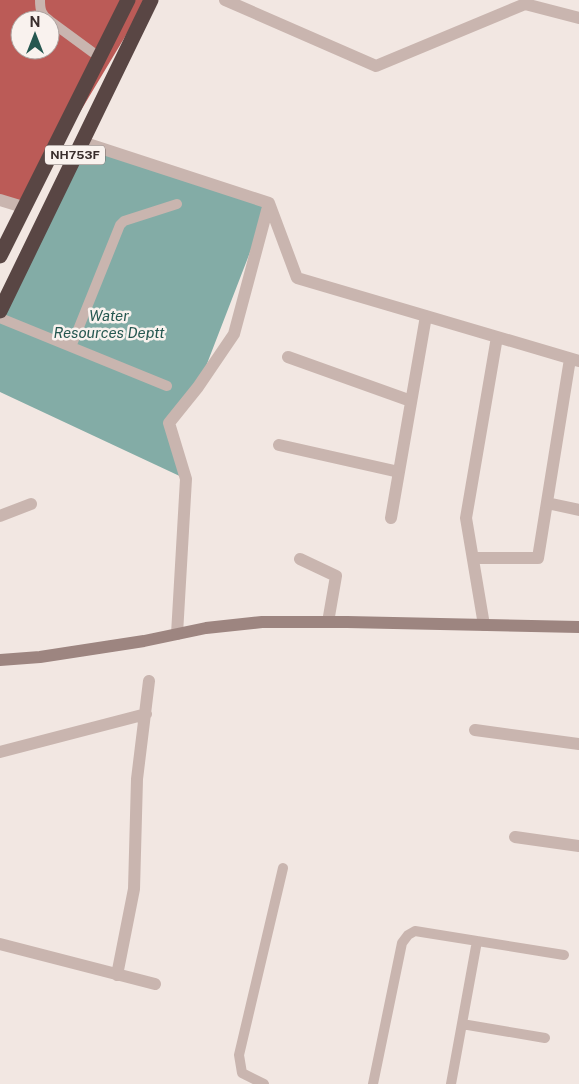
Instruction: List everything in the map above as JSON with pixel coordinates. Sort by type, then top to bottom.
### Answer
[{"type":"highway","name":"NH753F","points":[[0,256],[128,0]]},
{"type":"highway","name":"NH753F","points":[[0,311],[150,0]]},
{"type":"street","points":[[225,0],[376,66],[525,4],[579,18]]},
{"type":"street","points":[[82,142],[269,203]]},
{"type":"street","points":[[0,200],[23,207]]},
{"type":"street","points":[[269,203],[297,278],[575,360],[538,558],[473,558]]},
{"type":"street","points":[[177,634],[186,479],[170,423],[198,387],[234,334],[269,203]]},
{"type":"street","points":[[391,518],[426,316]]},
{"type":"street","points":[[484,625],[466,518],[497,337]]},
{"type":"street","points":[[288,357],[411,401]]},
{"type":"street","points":[[279,445],[399,472]]},
{"type":"street","points":[[547,503],[579,510]]},
{"type":"street","points":[[0,516],[31,504]]},
{"type":"street","points":[[300,559],[336,576],[328,622]]},
{"type":"street","points":[[0,660],[40,657],[206,628],[262,622],[579,627]]},
{"type":"street","points":[[117,974],[134,889],[137,779],[146,714],[148,681]]},
{"type":"street","points":[[0,752],[146,714]]},
{"type":"street","points":[[474,730],[579,744]]},
{"type":"street","points":[[515,837],[579,846]]},
{"type":"street","points":[[0,944],[155,984]]},
{"type":"lane","points":[[60,28],[99,57]]},
{"type":"lane","points":[[71,347],[120,225],[124,221],[177,204]]},
{"type":"lane","points":[[0,318],[167,386]]},
{"type":"lane","points":[[264,1084],[242,1073],[239,1055],[283,868]]},
{"type":"lane","points":[[373,1084],[402,943],[408,935],[415,931],[564,956]]},
{"type":"lane","points":[[451,1084],[477,941]]},
{"type":"lane","points":[[462,1024],[545,1038]]},
{"type":"water","name":"Water Resources Deptt","points":[[82,142],[269,203],[198,387],[170,423],[186,479],[0,392],[0,311]]},
{"type":"building","points":[[0,0],[147,0],[23,207],[0,200]]}]
